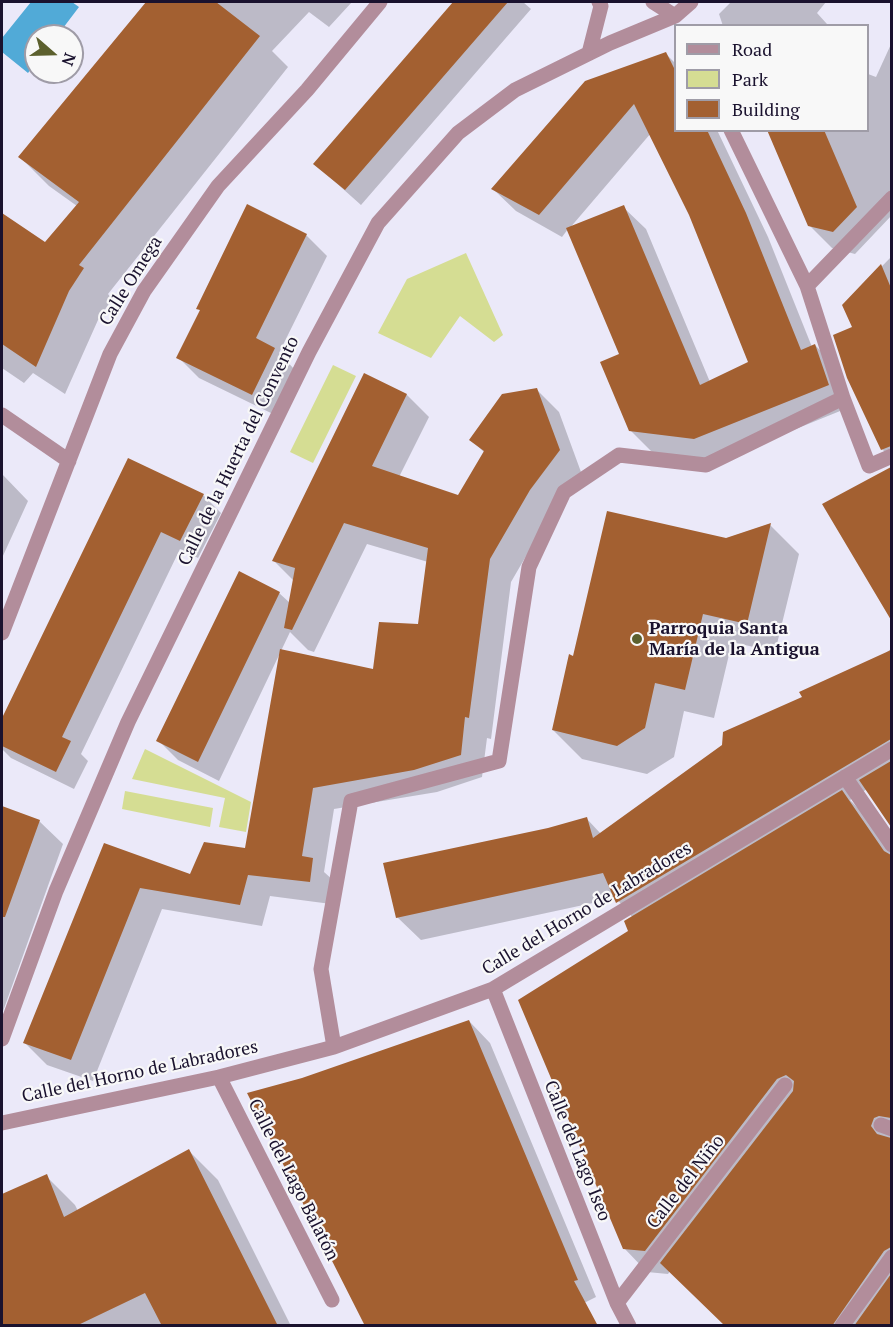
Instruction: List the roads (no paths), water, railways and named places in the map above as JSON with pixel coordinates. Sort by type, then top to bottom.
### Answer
[{"type":"street","name":"Calle Omega","points":[[2,633],[110,354],[144,291],[219,186],[307,90],[380,2]]},
{"type":"street","points":[[588,53],[602,6],[599,2]]},
{"type":"street","points":[[652,2],[677,21]]},
{"type":"street","name":"Calle de la Huerta del Convento","points":[[2,1039],[56,891],[128,722],[309,352],[378,223],[458,133],[515,90],[588,53],[677,21],[691,2]]},
{"type":"street","points":[[732,132],[807,286],[843,398],[869,466],[891,456]]},
{"type":"street","points":[[807,286],[891,198]]},
{"type":"street","points":[[334,1047],[321,969],[351,801],[499,761],[529,567],[564,492],[619,455],[706,465],[843,398]]},
{"type":"street","points":[[2,415],[69,461]]},
{"type":"street","name":"Calle del Horno de Labradores","points":[[2,1123],[219,1077],[334,1047],[493,989],[891,749]]},
{"type":"street","points":[[844,777],[891,845]]},
{"type":"street","name":"Calle del Lago Iseo","points":[[493,989],[617,1303],[629,1326]]},
{"type":"street","name":"Calle del Lago Balatón","points":[[219,1077],[332,1300]]},
{"type":"street","name":"Calle del Niño","points":[[617,1303],[785,1085]]},
{"type":"street","points":[[842,1326],[891,1257]]},
{"type":"water","points":[[31,2],[72,2],[79,7],[66,24],[24,24],[24,70],[2,52],[2,38]]},
{"type":"place","name":"Parroquia Santa María de la Antigua","points":[[637,639]]}]
